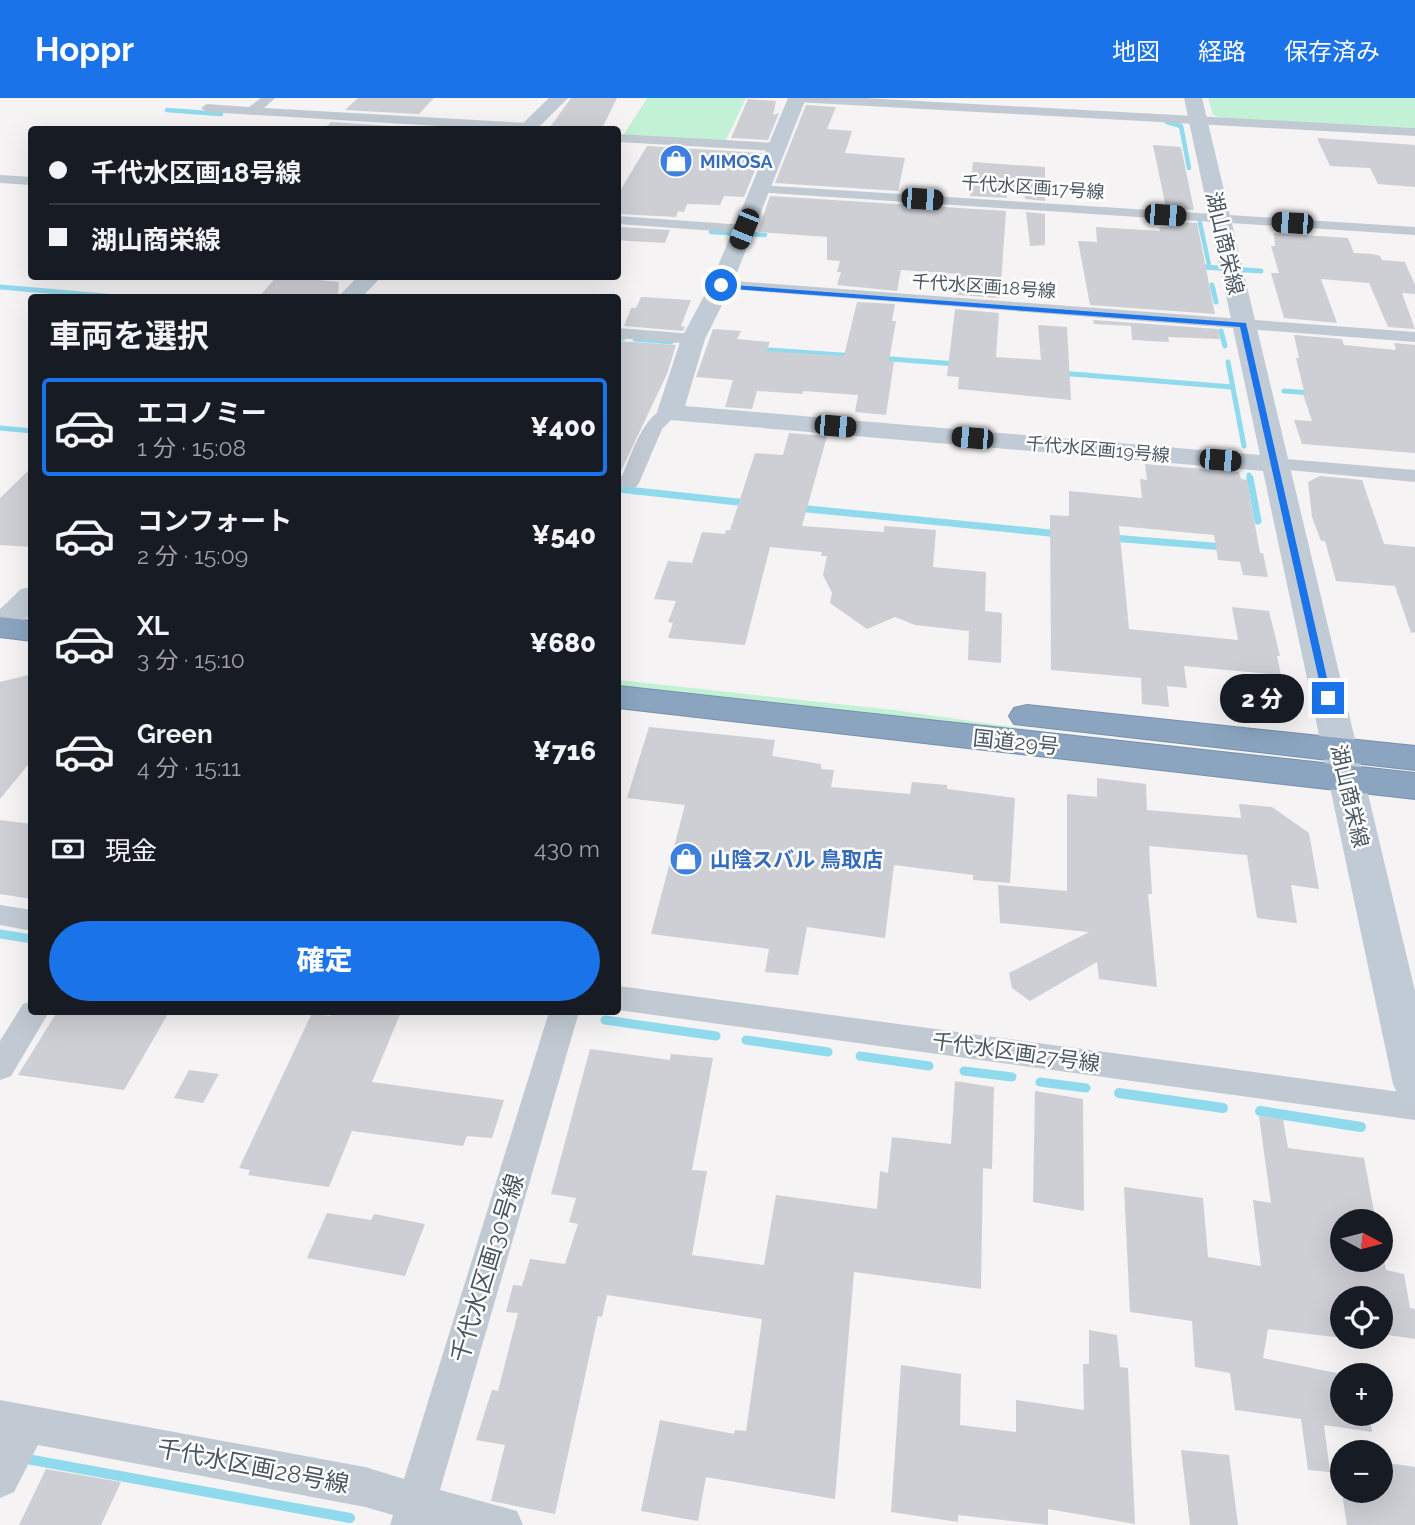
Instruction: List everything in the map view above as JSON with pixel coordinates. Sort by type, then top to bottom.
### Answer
[{"type":"highway","name":"国道29号","points":[[621,671],[1343,764],[1415,786]]},
{"type":"highway","name":"国道29号","points":[[621,697],[1343,764],[1415,758]]},
{"type":"street","points":[[252,111],[269,98]]},
{"type":"street","points":[[528,126],[559,98]]},
{"type":"street","points":[[621,482],[629,483],[654,427],[670,412],[693,339],[721,285],[797,98],[1195,109],[1415,132]]},
{"type":"street","points":[[207,108],[494,126]]},
{"type":"street","name":"湖山商栄線","points":[[1195,109],[1415,1084]]},
{"type":"street","points":[[621,138],[775,147]]},
{"type":"street","points":[[0,179],[28,181]]},
{"type":"street","name":"千代水区画17号線","points":[[760,189],[1415,231]]},
{"type":"street","points":[[621,220],[744,229]]},
{"type":"street","points":[[352,294],[367,280]]},
{"type":"street","name":"千代水区画18号線","points":[[721,285],[1415,337]]},
{"type":"street","points":[[621,333],[693,339]]},
{"type":"street","name":"千代水区画19号線","points":[[670,412],[1275,464]]},
{"type":"street","points":[[1275,464],[1415,476]]},
{"type":"street","points":[[0,915],[28,920]]},
{"type":"street","name":"千代水区画27号線","points":[[621,998],[1415,1107]]},
{"type":"street","points":[[0,1067],[32,1015]]},
{"type":"street","name":"千代水区画30号線","points":[[413,1513],[563,1015]]},
{"type":"street","points":[[0,1478],[14,1421]]},
{"type":"street","name":"千代水区画28号線","points":[[14,1421],[365,1487],[413,1513],[503,1525]]},
{"type":"green space","points":[[647,98],[746,98],[725,142],[623,136]]},
{"type":"green space","points":[[1208,98],[1415,98],[1415,128],[1222,118],[1213,115]]},
{"type":"green space","points":[[621,680],[893,710],[1048,732],[1049,735],[621,689]]},
{"type":"building","points":[[358,98],[434,98],[419,114],[345,110]]},
{"type":"building","points":[[571,98],[617,98],[603,126],[551,126]]},
{"type":"building","points":[[748,99],[776,101],[773,115],[779,113],[768,140],[731,138]]},
{"type":"building","points":[[806,105],[836,107],[827,129],[852,131],[845,153],[905,158],[898,191],[775,183]]},
{"type":"building","points":[[331,122],[392,126],[327,126]]},
{"type":"building","points":[[1317,138],[1415,145],[1415,187],[1378,184],[1370,168],[1330,166]]},
{"type":"building","points":[[1153,145],[1181,147],[1194,210],[1166,208]]},
{"type":"building","points":[[647,146],[762,153],[744,197],[724,196],[720,205],[687,204],[684,212],[678,211],[676,217],[621,214],[621,189]]},
{"type":"building","points":[[973,162],[1045,167],[1045,201],[1025,199],[1024,192],[1007,192],[1007,198],[970,196]]},
{"type":"building","points":[[770,196],[1006,211],[1000,298],[957,295],[958,274],[901,270],[897,291],[837,285],[841,272],[837,272],[840,261],[827,260],[827,237],[758,232]]},
{"type":"building","points":[[1026,212],[1045,214],[1045,245],[1030,246]]},
{"type":"building","points":[[1168,222],[1197,223],[1215,314],[1090,305],[1078,241],[1097,242],[1096,227],[1160,231],[1159,227],[1169,227]]},
{"type":"building","points":[[621,227],[670,230],[665,243],[621,240]]},
{"type":"building","points":[[1274,233],[1348,238],[1354,253],[1373,254],[1380,256],[1382,260],[1405,262],[1415,285],[1415,294],[1402,293],[1415,329],[1388,327],[1369,283],[1321,279],[1337,323],[1284,318],[1271,273],[1279,273],[1271,246],[1275,246]]},
{"type":"building","points":[[274,280],[339,282],[337,294],[261,294]]},
{"type":"building","points":[[641,297],[691,300],[681,326],[685,327],[683,331],[624,326],[631,308],[636,308]]},
{"type":"building","points":[[857,302],[895,304],[892,321],[896,321],[889,361],[894,362],[886,415],[855,412],[858,395],[803,391],[802,394],[757,391],[752,409],[725,407],[733,380],[696,377],[713,329],[741,331],[737,339],[770,342],[766,351],[844,356]]},
{"type":"building","points":[[955,309],[999,313],[996,357],[1041,360],[1038,325],[1067,327],[1071,400],[958,389],[959,377],[947,376]]},
{"type":"building","points":[[1093,320],[1218,329],[1220,339],[1168,337],[1169,342],[1132,340],[1131,326],[1094,324]]},
{"type":"building","points":[[1294,335],[1342,339],[1344,345],[1396,350],[1394,343],[1415,345],[1415,453],[1302,444],[1294,420],[1312,421],[1303,394],[1305,395],[1296,358],[1299,358]]},
{"type":"building","points":[[621,341],[676,345],[667,374],[621,471]]},
{"type":"building","points":[[789,433],[827,436],[802,526],[884,532],[884,526],[936,530],[933,567],[986,572],[985,611],[1002,613],[1001,663],[968,660],[969,631],[915,625],[895,617],[867,629],[830,603],[832,593],[823,575],[827,556],[821,556],[822,552],[770,547],[745,645],[668,638],[673,623],[668,622],[676,601],[654,599],[668,561],[692,563],[702,532],[725,534],[726,530],[730,530],[755,453],[783,455]]},
{"type":"building","points":[[1145,464],[1239,472],[1241,479],[1247,480],[1260,553],[1263,553],[1268,577],[1243,575],[1240,562],[1218,560],[1214,535],[1119,526],[1129,629],[1238,640],[1232,607],[1269,611],[1280,656],[1277,656],[1281,675],[1184,666],[1187,688],[1167,686],[1169,707],[1142,704],[1141,678],[1051,670],[1050,515],[1069,516],[1069,491],[1142,498],[1140,479],[1147,480]]},
{"type":"building","points":[[28,471],[28,547],[0,545],[0,498]]},
{"type":"building","points":[[1320,476],[1362,480],[1384,544],[1415,547],[1415,632],[1411,633],[1395,586],[1336,581],[1325,541],[1321,541],[1312,517],[1308,482]]},
{"type":"building","points":[[28,675],[28,765],[0,799],[0,682]]},
{"type":"building","points":[[649,727],[775,740],[772,756],[821,764],[821,769],[834,770],[831,787],[910,794],[912,782],[947,785],[947,789],[1015,798],[1010,883],[973,880],[973,875],[894,865],[885,938],[807,927],[798,975],[765,972],[769,949],[651,934],[685,805],[627,798]]},
{"type":"building","points":[[1097,778],[1146,784],[1147,810],[1241,818],[1239,804],[1272,807],[1309,833],[1319,889],[1291,885],[1297,923],[1257,918],[1247,855],[1149,846],[1152,894],[1148,894],[1157,987],[1099,979],[1097,962],[1030,1001],[1012,988],[1009,973],[1089,932],[1000,923],[998,885],[1067,891],[1067,794],[1097,797]]},
{"type":"building","points":[[0,820],[28,824],[28,898],[0,894]]},
{"type":"building","points":[[55,1015],[167,1015],[124,1090],[18,1075]]},
{"type":"building","points":[[311,1015],[400,1015],[372,1082],[504,1100],[492,1138],[467,1136],[463,1146],[352,1131],[329,1187],[248,1175],[250,1170],[239,1168]]},
{"type":"building","points":[[590,1049],[670,1060],[671,1054],[713,1058],[692,1170],[707,1171],[692,1255],[764,1265],[776,1195],[877,1209],[880,1171],[888,1173],[892,1137],[951,1144],[955,1081],[994,1087],[992,1169],[983,1168],[981,1289],[854,1272],[835,1499],[706,1477],[698,1521],[641,1511],[660,1420],[734,1434],[735,1430],[746,1431],[762,1319],[607,1295],[602,1317],[598,1316],[555,1514],[491,1501],[505,1445],[476,1440],[492,1390],[498,1391],[518,1313],[506,1312],[513,1285],[522,1286],[530,1259],[565,1264],[578,1224],[569,1222],[576,1198],[551,1194]]},
{"type":"building","points":[[189,1070],[219,1074],[203,1103],[174,1098]]},
{"type":"building","points":[[1035,1091],[1083,1099],[1084,1211],[1033,1202]]},
{"type":"building","points":[[1259,1116],[1283,1119],[1288,1148],[1364,1158],[1374,1209],[1330,1209],[1330,1272],[1393,1272],[1404,1274],[1410,1308],[1415,1309],[1415,1339],[1393,1336],[1393,1286],[1330,1286],[1330,1336],[1268,1329],[1263,1358],[1330,1372],[1330,1426],[1324,1425],[1330,1472],[1308,1470],[1301,1419],[1235,1410],[1230,1373],[1195,1367],[1192,1321],[1130,1312],[1124,1187],[1203,1198],[1208,1257],[1261,1266],[1253,1200],[1271,1203]]},
{"type":"building","points":[[327,1213],[371,1220],[374,1214],[425,1224],[405,1276],[307,1258]]},
{"type":"building","points":[[1089,1330],[1117,1335],[1120,1367],[1128,1368],[1135,1524],[1048,1509],[1048,1525],[958,1515],[958,1522],[891,1512],[901,1365],[961,1374],[960,1425],[1016,1432],[1016,1400],[1084,1410],[1083,1364],[1089,1364]]},
{"type":"building","points":[[1331,1426],[1371,1426],[1372,1432]]},
{"type":"building","points":[[1181,1450],[1229,1455],[1238,1525],[1190,1525]]},
{"type":"building","points":[[1393,1464],[1415,1467],[1415,1525],[1347,1525],[1343,1503],[1393,1503]]},
{"type":"building","points":[[46,1469],[121,1482],[101,1525],[19,1525]]},
{"type":"waterway","points":[[167,110],[221,114]]},
{"type":"waterway","points":[[1167,122],[1181,126],[1189,168]]},
{"type":"waterway","points":[[1200,223],[1209,265]]},
{"type":"waterway","points":[[711,232],[765,235]]},
{"type":"waterway","points":[[1204,267],[1261,271]]},
{"type":"waterway","points":[[1212,285],[1216,302]]},
{"type":"waterway","points":[[0,287],[81,294]]},
{"type":"waterway","points":[[1221,331],[1225,346]]},
{"type":"waterway","points":[[635,339],[671,342]]},
{"type":"waterway","points":[[756,349],[855,356]]},
{"type":"waterway","points":[[878,358],[956,364]]},
{"type":"waterway","points":[[1228,362],[1244,446]]},
{"type":"waterway","points":[[1060,373],[1232,387]]},
{"type":"waterway","points":[[1284,391],[1313,393]]},
{"type":"waterway","points":[[0,428],[28,431]]},
{"type":"waterway","points":[[1249,475],[1250,480]]},
{"type":"waterway","points":[[1250,478],[1258,521]]},
{"type":"waterway","points":[[621,489],[747,503]]},
{"type":"waterway","points":[[798,508],[1060,534]]},
{"type":"waterway","points":[[1112,538],[1224,547]]},
{"type":"waterway","points":[[0,934],[28,938]]},
{"type":"waterway","points":[[605,1020],[716,1036]]},
{"type":"waterway","points":[[746,1040],[828,1052]]},
{"type":"waterway","points":[[860,1056],[929,1066]]},
{"type":"waterway","points":[[964,1071],[1012,1077]]},
{"type":"waterway","points":[[1040,1082],[1086,1088]]},
{"type":"waterway","points":[[1119,1093],[1223,1108]]},
{"type":"waterway","points":[[1260,1111],[1361,1127]]},
{"type":"waterway","points":[[27,1459],[350,1518]]},
{"type":"place","name":"MIMOSA","points":[[676,161]]},
{"type":"place","name":"山陰スバル 鳥取店","points":[[686,859]]},
{"type":"route","points":[[721,285],[1244,325],[1328,698]]}]
